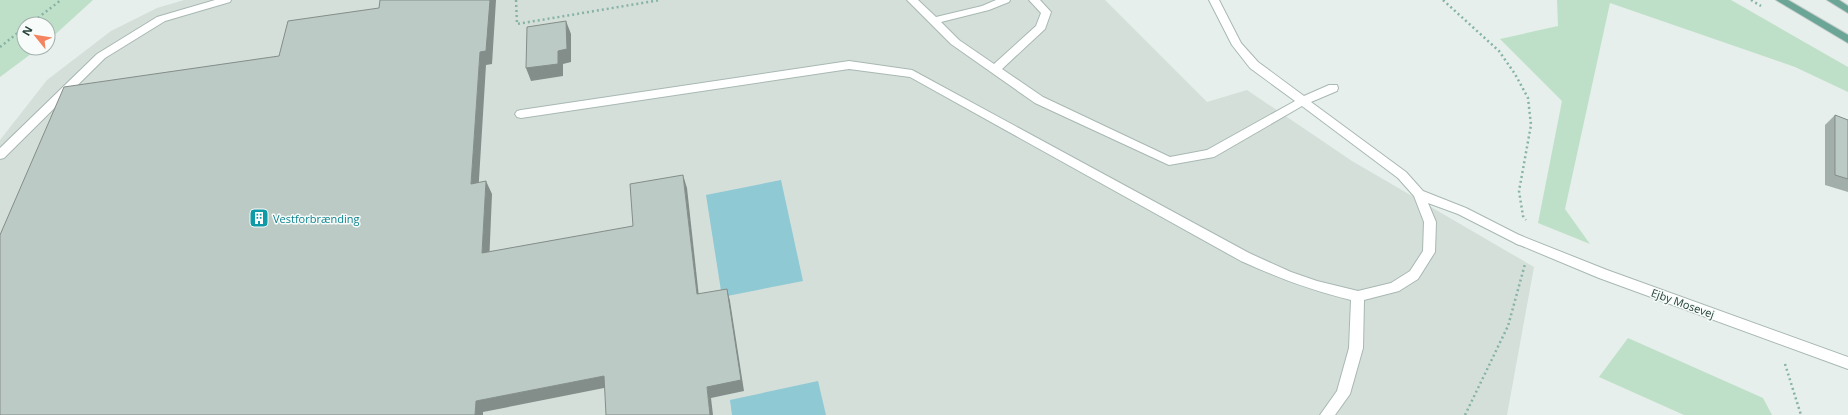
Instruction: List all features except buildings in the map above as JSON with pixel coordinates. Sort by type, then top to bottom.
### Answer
[{"type":"main road","points":[[1781,0],[1848,40]]},
{"type":"main road","points":[[1832,0],[1848,10]]},
{"type":"street","points":[[0,155],[101,56],[161,18],[226,0]]},
{"type":"street","points":[[912,0],[956,42],[1039,100],[1169,161],[1210,154],[1301,102],[1333,88]]},
{"type":"street","points":[[934,21],[985,8],[1005,0]]},
{"type":"street","points":[[995,69],[1041,27],[1046,12],[1034,0]]},
{"type":"street","points":[[521,114],[849,65],[912,74],[1245,257],[1287,276],[1317,286],[1358,296],[1394,288],[1414,275],[1428,252],[1430,222],[1418,194],[1402,175],[1301,102],[1254,65],[1237,45],[1214,0]]},
{"type":"street","name":"Ejby Mosevej","points":[[1418,194],[1462,211],[1524,242],[1603,274],[1848,363]]},
{"type":"street","points":[[1327,415],[1343,394],[1356,348],[1358,296]]},
{"type":"path","points":[[40,16],[61,0]]},
{"type":"path","points":[[516,0],[517,24],[660,0]]},
{"type":"path","points":[[1442,0],[1499,51],[1515,74],[1528,98],[1531,125],[1519,191],[1523,216],[1528,222]]},
{"type":"path","points":[[0,47],[16,34]]},
{"type":"path","points":[[1465,415],[1508,326],[1524,242]]},
{"type":"path","points":[[1801,415],[1783,357],[1804,348]]},
{"type":"shaded area","points":[[184,0],[1105,0],[1207,102],[1247,90],[1352,161],[1534,267],[1507,415],[0,415],[0,140],[47,80],[111,31],[157,8]]},
{"type":"green space","points":[[0,0],[93,0],[56,34],[56,16],[16,16],[16,56],[28,56],[0,77]]},
{"type":"green space","points":[[1557,0],[1731,0],[1848,67],[1848,92],[1795,67],[1610,3],[1565,209],[1590,244],[1538,223],[1562,101],[1500,39],[1558,26]]},
{"type":"green space","points":[[1628,338],[1763,398],[1772,415],[1684,415],[1599,377]]},
{"type":"water","points":[[781,180],[803,281],[722,297],[706,195]]},
{"type":"water","points":[[818,381],[826,415],[732,415],[730,400]]},
{"type":"place","name":"Vestforbrænding","points":[[259,218]]}]
